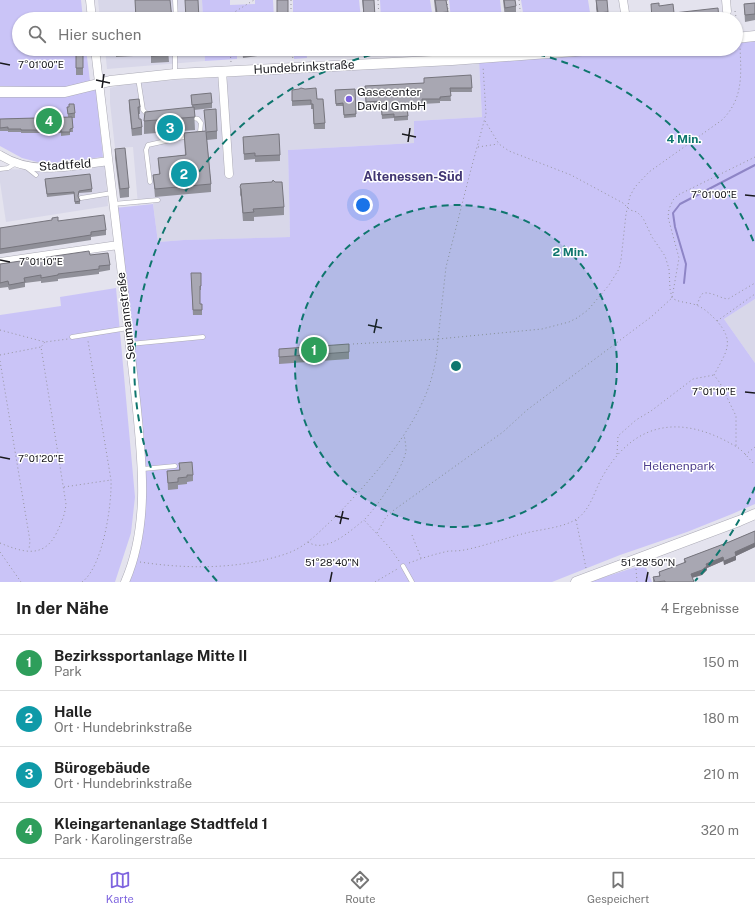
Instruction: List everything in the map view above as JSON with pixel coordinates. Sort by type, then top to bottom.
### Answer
[{"type":"street","points":[[90,0],[91,12]]},
{"type":"street","points":[[623,0],[625,12]]},
{"type":"street","points":[[726,0],[727,11]]},
{"type":"street","points":[[743,37],[755,36]]},
{"type":"street","name":"Seumannstraße","points":[[96,56],[143,469],[143,497],[140,522],[132,561],[125,582]]},
{"type":"street","name":"Hundebrinkstraße","points":[[0,92],[65,92],[100,82],[175,74],[509,56]]},
{"type":"street","points":[[226,71],[229,174]]},
{"type":"street","name":"Stadtfeld","points":[[0,155],[24,166],[44,168],[108,161]]},
{"type":"street","points":[[0,262],[118,245]]},
{"type":"street","points":[[581,580],[739,522],[755,514]]},
{"type":"lane","points":[[175,0],[176,12]]},
{"type":"lane","points":[[175,56],[175,74]]},
{"type":"lane","points":[[138,78],[143,110],[147,115],[152,117]]},
{"type":"lane","points":[[150,182],[146,150],[148,146],[200,132],[201,123],[198,119],[195,117],[184,117]]},
{"type":"lane","points":[[0,169],[8,168],[16,163]]},
{"type":"lane","points":[[24,166],[36,175]]},
{"type":"lane","points":[[81,198],[112,194]]},
{"type":"lane","points":[[113,204],[158,200]]},
{"type":"lane","points":[[72,337],[128,328]]},
{"type":"lane","points":[[130,344],[203,337]]},
{"type":"lane","points":[[143,469],[175,466]]},
{"type":"lane","points":[[405,565],[412,582]]},
{"type":"path","points":[[234,12],[254,0]]},
{"type":"path","points":[[291,0],[291,12]]},
{"type":"path","points":[[378,0],[379,12]]},
{"type":"path","points":[[447,0],[448,12]]},
{"type":"path","points":[[518,0],[520,12]]},
{"type":"path","points":[[727,11],[736,12]]},
{"type":"path","points":[[226,71],[229,56]]},
{"type":"path","points":[[292,56],[293,68]]},
{"type":"path","points":[[353,344],[532,330],[561,325],[578,318],[596,301],[609,285],[619,268],[627,208],[630,196],[635,187],[645,176],[722,120],[730,112],[738,95],[741,83],[739,56]]},
{"type":"path","points":[[132,561],[179,567],[222,566],[248,563],[283,555],[297,549],[308,542],[340,512],[404,435],[425,395],[433,372],[446,267],[485,121],[486,114],[483,58]]},
{"type":"path","points":[[485,121],[499,144],[509,151],[571,175],[623,203],[627,208],[637,212],[643,218],[652,237],[665,256],[669,269],[672,298]]},
{"type":"path","points":[[477,148],[499,144]]},
{"type":"path","points":[[377,533],[386,517],[394,510],[503,432],[527,410],[651,317],[672,298],[679,258],[668,217],[669,209],[673,200],[678,195],[755,157]]},
{"type":"path","points":[[697,305],[703,293],[709,293],[728,299],[755,283]]},
{"type":"path","points":[[717,321],[755,294]]},
{"type":"path","points":[[672,298],[697,305],[707,311],[717,321],[726,334],[728,342],[726,353],[714,375]]},
{"type":"path","points":[[0,330],[45,342],[72,337]]},
{"type":"path","points":[[82,582],[91,572],[105,533],[112,495],[111,480],[86,334]]},
{"type":"path","points":[[0,355],[41,347],[45,342]]},
{"type":"path","points":[[0,543],[13,548],[36,551],[45,548],[53,540],[65,514],[66,504],[64,487],[41,347]]},
{"type":"path","points":[[0,360],[30,542],[29,550]]},
{"type":"path","points":[[714,375],[720,383],[736,416],[736,446]]},
{"type":"path","points":[[617,455],[618,436],[636,420],[693,379],[714,375]]},
{"type":"path","points":[[375,582],[405,565],[422,558],[447,552],[463,551],[511,537],[559,526],[576,520],[584,511],[601,478],[617,455],[640,435],[651,430],[666,427],[700,430],[736,446],[755,465]]},
{"type":"path","points":[[308,542],[318,546],[330,543],[364,520],[378,505],[406,451],[404,435]]},
{"type":"path","points":[[745,455],[755,448]]},
{"type":"path","points":[[64,487],[111,480]]},
{"type":"path","points":[[364,520],[405,565]]},
{"type":"path","points":[[576,520],[581,580]]},
{"type":"path","points":[[412,535],[422,558]]},
{"type":"path","points":[[0,552],[21,582]]},
{"type":"path","points":[[636,560],[637,582]]},
{"type":"shaded area","points":[[98,0],[202,0],[203,12],[99,12]]},
{"type":"shaded area","points":[[106,56],[205,56],[205,61],[107,69]]},
{"type":"shaded area","points":[[479,61],[482,117],[414,121],[414,143],[288,150],[290,237],[158,242],[153,203],[138,205],[133,147],[115,148],[110,103],[110,88],[128,83]]},
{"type":"shaded area","points":[[105,164],[108,206],[6,222],[0,182],[0,169],[44,170]]},
{"type":"shaded area","points":[[755,299],[755,363],[724,319]]},
{"type":"green space","points":[[0,0],[81,0],[82,12],[12,12],[12,56],[87,56],[90,81],[64,88],[0,86]]},
{"type":"green space","points":[[202,0],[230,0],[230,5],[255,4],[255,0],[273,0],[274,12],[203,12]]},
{"type":"green space","points":[[293,0],[359,0],[360,12],[293,12]]},
{"type":"green space","points":[[380,0],[430,0],[432,12],[381,12]]},
{"type":"green space","points":[[449,0],[500,0],[501,12],[450,12]]},
{"type":"green space","points":[[521,0],[588,0],[590,12],[523,12]]},
{"type":"green space","name":"Helenenpark","points":[[755,39],[755,299],[724,319],[755,363],[755,504],[687,532],[620,555],[552,582],[125,582],[144,497],[115,208],[153,204],[158,242],[290,237],[288,150],[414,143],[414,121],[482,117],[479,61],[542,56],[743,56],[743,41]]},
{"type":"green space","points":[[205,56],[237,56],[237,59],[205,61]]},
{"type":"green space","points":[[294,56],[307,56],[307,58],[294,59]]},
{"type":"green space","points":[[96,90],[103,157],[45,164],[22,158],[0,146],[0,96],[64,95]]},
{"type":"green space","points":[[116,288],[135,497],[131,533],[115,582],[0,582],[0,315],[61,306],[60,297]]},
{"type":"green space","points":[[644,563],[652,582],[589,582],[639,566]]},
{"type":"building","points":[[135,0],[170,0],[171,12],[136,12]]},
{"type":"building","points":[[185,0],[198,0],[199,12],[186,12]]},
{"type":"building","points":[[277,0],[288,0],[288,12],[277,12]]},
{"type":"building","points":[[363,0],[374,0],[375,12],[364,12]]},
{"type":"building","points":[[435,0],[446,0],[448,12],[437,12]]},
{"type":"building","points":[[504,0],[515,0],[516,6],[505,8]]},
{"type":"building","points":[[596,0],[607,0],[608,12],[598,12]]},
{"type":"building","points":[[659,3],[659,6],[673,4],[674,12],[652,12],[651,4]]},
{"type":"building","points":[[755,3],[755,14],[745,15],[744,4]]},
{"type":"building","points":[[718,8],[718,12],[683,12]]},
{"type":"building","points":[[76,56],[83,56],[83,68],[76,68]]},
{"type":"building","points":[[471,75],[472,88],[450,88],[451,96],[440,97],[440,99],[422,99],[422,104],[415,104],[416,106],[407,107],[408,116],[394,117],[394,114],[382,115],[381,101],[366,102],[365,86],[424,83],[424,78]]},
{"type":"building","points":[[301,88],[316,88],[317,99],[323,99],[325,123],[314,124],[313,104],[311,104],[311,100],[292,101],[292,90]]},
{"type":"building","name":"Gasecenter David GmbH","points":[[355,89],[356,114],[344,115],[343,103],[336,104],[335,90]]},
{"type":"building","points":[[211,93],[212,103],[192,105],[191,95]]},
{"type":"building","points":[[139,99],[139,119],[141,119],[142,127],[132,129],[129,100]]},
{"type":"building","points":[[69,104],[74,104],[75,113],[68,114],[67,107],[69,107]]},
{"type":"building","points":[[194,107],[195,117],[144,121],[145,112]]},
{"type":"building","points":[[216,109],[217,131],[206,132],[211,184],[155,189],[153,175],[160,174],[158,158],[186,155],[184,133],[206,131],[204,110]]},
{"type":"building","points":[[72,117],[73,128],[70,129],[70,132],[61,132],[61,129],[43,131],[8,129],[8,127],[0,128],[0,119]]},
{"type":"building","points":[[279,134],[280,155],[255,156],[255,153],[244,154],[243,137]]},
{"type":"building","points":[[125,148],[129,188],[120,189],[115,149]]},
{"type":"building","points":[[90,174],[92,189],[79,191],[78,196],[80,201],[75,202],[74,192],[47,194],[45,179]]},
{"type":"building","points":[[273,180],[275,182],[282,182],[284,207],[253,209],[254,212],[243,213],[240,187],[241,184],[272,182]]},
{"type":"building","points":[[104,215],[106,230],[91,232],[91,235],[0,249],[0,228],[52,220],[52,218],[58,217],[58,221]]},
{"type":"building","points":[[89,251],[90,255],[108,253],[110,265],[99,266],[99,269],[58,274],[41,278],[41,275],[24,278],[25,282],[9,285],[8,281],[0,283],[0,264]]},
{"type":"building","points":[[191,273],[201,273],[200,304],[202,304],[202,310],[193,310]]},
{"type":"building","points":[[349,344],[349,352],[279,357],[279,349]]},
{"type":"building","points":[[192,462],[193,475],[178,478],[178,482],[168,483],[167,471],[180,470],[179,463]]},
{"type":"building","points":[[755,531],[755,543],[735,552],[736,556],[724,561],[723,557],[706,564],[707,566],[702,570],[691,574],[694,582],[655,582],[653,577],[660,576],[659,572],[686,562],[684,559]]},
{"type":"waterway","points":[[684,283],[686,264],[675,227],[673,213],[680,204],[755,165]]},
{"type":"place","name":"Gasecenter David GmbH","points":[[349,99]]},
{"type":"place","name":"Kleingartenanlage Stadtfeld 1","points":[[49,121]]},
{"type":"place","name":"Bürogebäude","points":[[170,128]]},
{"type":"place","name":"Halle","points":[[184,174]]},
{"type":"place","name":"Bezirkssportanlage Mitte II","points":[[314,350]]},
{"type":"district","name":"Altenessen-Süd","points":[[413,176]]}]
